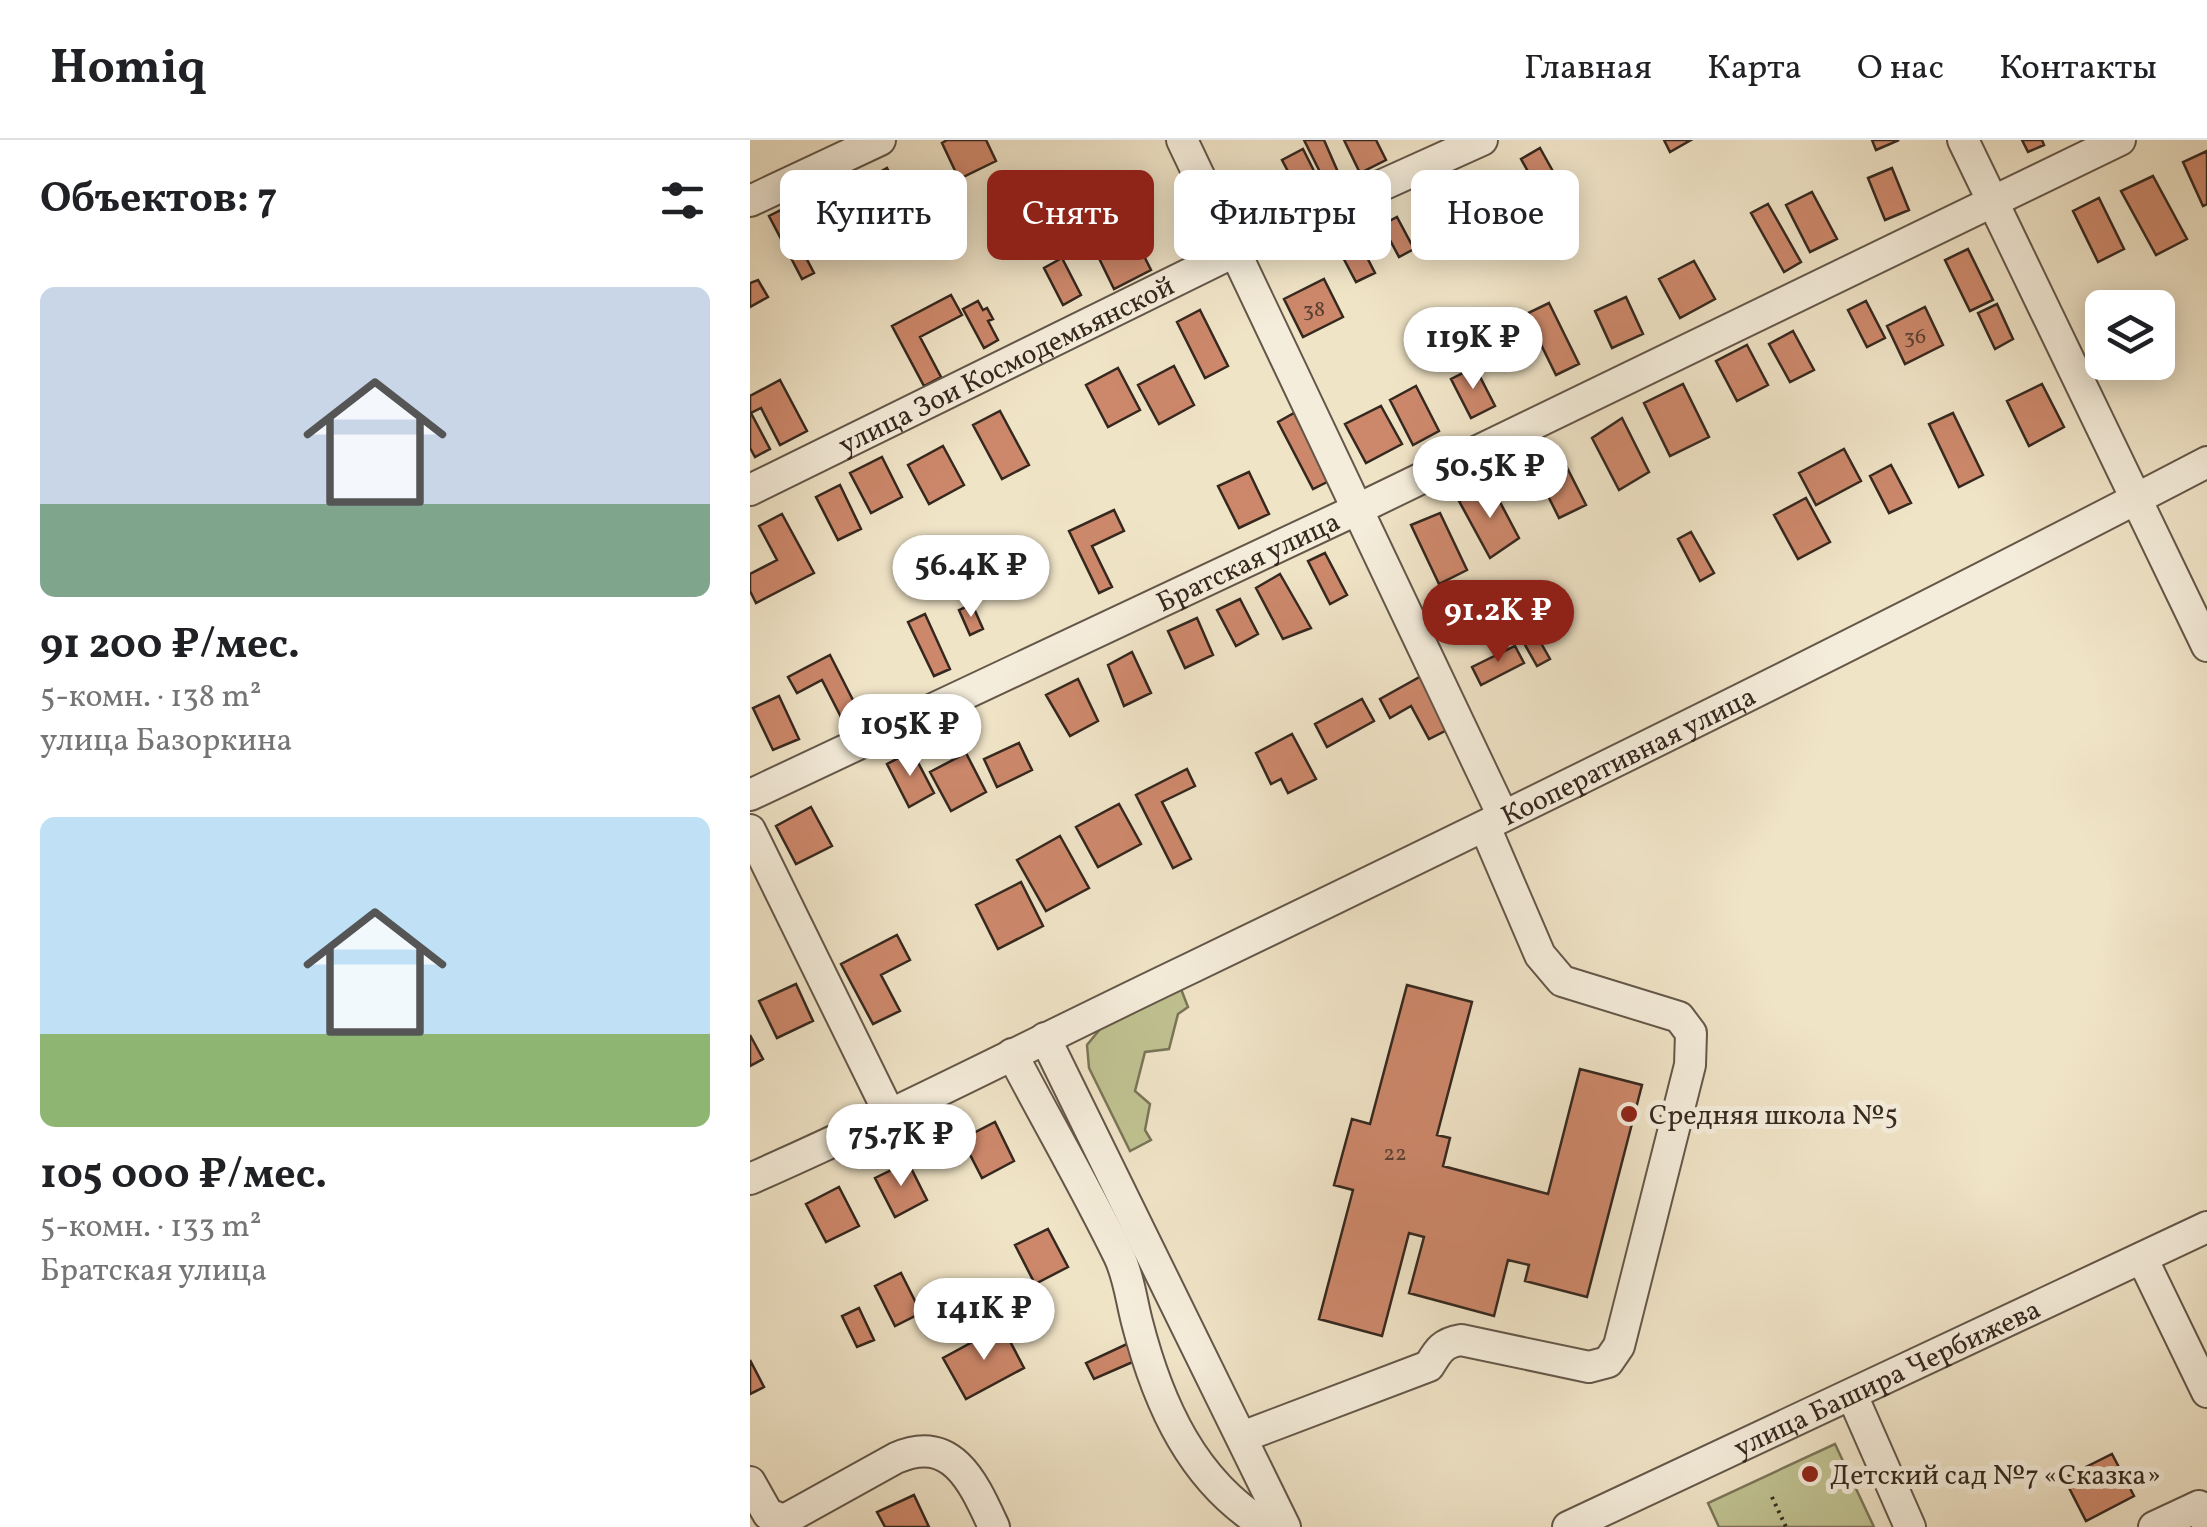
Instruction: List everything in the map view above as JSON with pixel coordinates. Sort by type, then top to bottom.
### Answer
[{"type":"street","points":[[750,201],[880,140]]},
{"type":"street","points":[[1182,140],[1197,170]]},
{"type":"street","name":"улица Зои Космодемьянской","points":[[1391,181],[1482,140]]},
{"type":"street","points":[[1963,140],[2207,646]]},
{"type":"street","name":"Братская улица","points":[[750,795],[1358,509],[2120,140]]},
{"type":"street","name":"улица Зои Космодемьянской","points":[[750,490],[1218,260]]},
{"type":"street","points":[[1242,1436],[1429,1366],[1439,1348],[1450,1342],[1461,1340],[1590,1366],[1608,1362],[1619,1346],[1690,1065],[1692,1033],[1680,1017],[1562,981],[1540,955],[1494,822],[1358,509],[1243,260]]},
{"type":"street","name":"Кооперативная улица","points":[[750,1179],[892,1117],[1012,1054],[1494,822],[2207,462]]},
{"type":"street","points":[[750,830],[892,1117]]},
{"type":"street","points":[[1045,1038],[1285,1527]]},
{"type":"street","points":[[1012,1054],[1120,1259],[1154,1372],[1196,1466],[1246,1514],[1268,1527]]},
{"type":"street","name":"улица Башира Чербижева","points":[[1568,1527],[2207,1228]]},
{"type":"street","points":[[2142,1258],[2207,1392]]},
{"type":"street","points":[[1852,1394],[1910,1527]]},
{"type":"street","points":[[750,1482],[768,1514],[784,1520],[896,1458],[914,1450],[931,1450],[948,1457],[962,1470],[994,1527]]},
{"type":"street","points":[[2154,1527],[2199,1506],[2207,1524]]},
{"type":"path","points":[[1772,1497],[1786,1527]]},
{"type":"green space","points":[[1181,989],[1188,1007],[1178,1014],[1169,1049],[1145,1052],[1135,1091],[1150,1104],[1145,1130],[1151,1140],[1130,1151],[1089,1068],[1087,1045],[1101,1028]]},
{"type":"green space","name":"Детский сад №7 «Сказка»","points":[[1835,1444],[1874,1527],[1719,1527],[1708,1503]]},
{"type":"building","points":[[986,140],[996,161],[967,175],[967,170],[955,170],[942,143]]},
{"type":"building","points":[[1304,140],[1324,140],[1337,170],[1319,170]]},
{"type":"building","points":[[1344,140],[1376,140],[1386,160],[1359,170]]},
{"type":"building","points":[[1664,140],[1691,140],[1670,152]]},
{"type":"building","points":[[1872,140],[1899,140],[1876,150]]},
{"type":"building","points":[[2022,140],[2042,140],[2044,145],[2028,152]]},
{"type":"building","points":[[1540,148],[1552,170],[1527,170],[1521,159]]},
{"type":"building","points":[[1303,149],[1314,170],[1287,170],[1282,160]]},
{"type":"building","points":[[2207,151],[2207,204],[2203,206],[2183,162]]},
{"type":"building","points":[[1892,168],[1909,210],[1885,220],[1868,178]]},
{"type":"building","points":[[2153,176],[2187,239],[2156,255],[2121,191]]},
{"type":"building","points":[[1812,192],[1837,239],[1810,252],[1786,205]]},
{"type":"building","points":[[2099,198],[2124,249],[2098,262],[2073,211]]},
{"type":"building","points":[[1768,204],[1801,262],[1784,272],[1751,213]]},
{"type":"building","points":[[780,210],[780,237],[769,216]]},
{"type":"building","points":[[1397,217],[1411,243],[1411,251],[1399,257],[1391,242],[1391,220]]},
{"type":"building","points":[[1968,249],[1993,300],[1970,311],[1945,260]]},
{"type":"building","points":[[792,260],[807,260],[814,273],[802,279]]},
{"type":"building","points":[[1063,260],[1081,295],[1063,305],[1044,268]]},
{"type":"building","points":[[1100,260],[1146,260],[1151,270],[1114,289]]},
{"type":"building","points":[[1344,260],[1368,260],[1375,273],[1356,282]]},
{"type":"building","points":[[1694,261],[1715,299],[1680,318],[1659,279]]},
{"type":"building","points":[[1324,279],[1343,317],[1303,337],[1284,299]]},
{"type":"building","points":[[758,280],[768,297],[750,307],[750,283]]},
{"type":"building","points":[[951,295],[962,315],[920,337],[941,377],[924,386],[892,326]]},
{"type":"building","points":[[1626,297],[1643,334],[1612,348],[1595,311]]},
{"type":"building","points":[[978,301],[993,319],[988,321],[998,340],[984,348],[963,309]]},
{"type":"building","points":[[1866,301],[1885,338],[1867,347],[1848,310]]},
{"type":"building","points":[[1549,303],[1579,364],[1556,375],[1526,314]]},
{"type":"building","points":[[1997,304],[2013,339],[1995,349],[1978,313]]},
{"type":"building","points":[[1925,307],[1943,345],[1905,364],[1887,326]]},
{"type":"building","points":[[1200,310],[1228,366],[1205,378],[1177,322]]},
{"type":"building","points":[[1793,331],[1814,370],[1790,382],[1769,344]]},
{"type":"building","points":[[1747,345],[1768,385],[1737,401],[1716,361]]},
{"type":"building","points":[[1174,366],[1194,405],[1159,424],[1138,385]]},
{"type":"building","points":[[1475,367],[1495,406],[1471,418],[1451,379]]},
{"type":"building","points":[[1118,368],[1140,410],[1108,427],[1086,385]]},
{"type":"building","points":[[780,380],[807,431],[780,445],[761,408],[751,413],[770,449],[755,457],[750,448],[750,396]]},
{"type":"building","points":[[1683,384],[1709,437],[1670,456],[1644,403]]},
{"type":"building","points":[[2042,384],[2064,427],[2029,446],[2007,401]]},
{"type":"building","points":[[1416,386],[1439,431],[1413,445],[1390,400]]},
{"type":"building","points":[[1381,406],[1402,444],[1366,463],[1345,424]]},
{"type":"building","points":[[1000,411],[1029,465],[1002,479],[973,425]]},
{"type":"building","points":[[1294,413],[1329,481],[1313,489],[1278,422]]},
{"type":"building","points":[[1953,413],[1983,475],[1959,487],[1929,424]]},
{"type":"building","points":[[1622,418],[1649,472],[1619,490],[1592,438]]},
{"type":"building","points":[[943,446],[964,485],[929,504],[908,465]]},
{"type":"building","points":[[1556,446],[1586,505],[1559,518],[1530,460]]},
{"type":"building","points":[[1844,449],[1861,481],[1816,505],[1799,473]]},
{"type":"building","points":[[882,457],[902,497],[871,513],[850,473]]},
{"type":"building","points":[[1891,465],[1911,503],[1889,513],[1870,476]]},
{"type":"building","points":[[1249,472],[1269,514],[1239,528],[1218,486]]},
{"type":"building","points":[[840,485],[861,529],[838,540],[816,497]]},
{"type":"building","points":[[1492,487],[1519,538],[1490,558],[1459,501]]},
{"type":"building","points":[[1806,498],[1830,542],[1798,559],[1774,515]]},
{"type":"building","points":[[1114,510],[1124,531],[1092,546],[1112,587],[1099,593],[1069,531]]},
{"type":"building","points":[[1440,513],[1467,570],[1439,584],[1411,525]]},
{"type":"building","points":[[782,514],[814,573],[756,603],[750,591],[750,574],[777,560],[759,526]]},
{"type":"building","points":[[1691,532],[1714,573],[1700,581],[1678,539]]},
{"type":"building","points":[[1325,553],[1347,595],[1330,604],[1308,561]]},
{"type":"building","points":[[1280,574],[1311,628],[1283,639],[1256,588]]},
{"type":"building","points":[[1240,599],[1258,634],[1236,646],[1217,610]]},
{"type":"building","points":[[972,604],[983,629],[970,635],[959,610]]},
{"type":"building","points":[[925,614],[950,669],[934,676],[908,622]]},
{"type":"building","points":[[1197,618],[1213,655],[1185,668],[1168,631]]},
{"type":"building","points":[[1529,622],[1550,659],[1537,666],[1516,629]]},
{"type":"building","points":[[1515,646],[1524,663],[1481,685],[1472,667]]},
{"type":"building","points":[[1132,652],[1151,693],[1124,706],[1108,665]]},
{"type":"building","points":[[830,655],[858,710],[842,719],[822,680],[797,693],[788,677]]},
{"type":"building","points":[[1425,674],[1453,727],[1429,739],[1411,706],[1390,718],[1380,699]]},
{"type":"building","points":[[1078,679],[1098,721],[1070,736],[1046,695]]},
{"type":"building","points":[[779,696],[799,739],[773,750],[753,708]]},
{"type":"building","points":[[1362,699],[1374,721],[1327,747],[1315,724]]},
{"type":"building","points":[[1292,734],[1316,779],[1288,793],[1281,779],[1271,784],[1256,753]]},
{"type":"building","points":[[1019,743],[1032,770],[997,787],[984,759]]},
{"type":"building","points":[[912,751],[934,793],[909,807],[887,764]]},
{"type":"building","points":[[966,753],[986,792],[951,811],[930,772]]},
{"type":"building","points":[[1187,769],[1195,786],[1162,802],[1191,859],[1173,868],[1136,795]]},
{"type":"building","points":[[1119,804],[1141,844],[1098,867],[1076,827]]},
{"type":"building","points":[[811,807],[832,846],[796,864],[776,826]]},
{"type":"building","points":[[1060,836],[1089,888],[1046,911],[1017,860]]},
{"type":"building","points":[[1021,882],[1043,926],[998,949],[976,905]]},
{"type":"building","points":[[897,935],[910,960],[881,975],[900,1011],[873,1024],[841,964]]},
{"type":"building","points":[[796,984],[813,1021],[777,1038],[759,1001]]},
{"type":"building","points":[[1407,985],[1472,1002],[1437,1135],[1450,1138],[1443,1166],[1548,1194],[1580,1069],[1642,1085],[1587,1297],[1525,1281],[1529,1265],[1508,1260],[1494,1316],[1409,1293],[1424,1237],[1409,1233],[1382,1336],[1319,1319],[1353,1190],[1334,1185],[1352,1119],[1370,1124]]},
{"type":"building","points":[[750,1035],[763,1059],[750,1066]]},
{"type":"building","points":[[995,1122],[1014,1161],[982,1178],[962,1139]]},
{"type":"building","points":[[908,1162],[927,1200],[895,1217],[875,1178]]},
{"type":"building","points":[[839,1187],[859,1226],[826,1242],[806,1204]]},
{"type":"building","points":[[1048,1229],[1068,1267],[1035,1284],[1015,1245]]},
{"type":"building","points":[[901,1273],[921,1313],[895,1326],[875,1286]]},
{"type":"building","points":[[859,1308],[874,1340],[857,1347],[842,1316]]},
{"type":"building","points":[[1002,1326],[1024,1368],[966,1399],[943,1358]]},
{"type":"building","points":[[1127,1344],[1135,1361],[1094,1379],[1086,1363]]},
{"type":"building","points":[[750,1360],[764,1387],[750,1394]]},
{"type":"building","points":[[2112,1454],[2134,1496],[2086,1521],[2064,1478]]},
{"type":"building","points":[[914,1495],[929,1527],[885,1527],[877,1512]]},
{"type":"place","name":"Средняя школа №5","points":[[1629,1114]]},
{"type":"place","name":"Детский сад №7 «Сказка»","points":[[1810,1474]]}]
